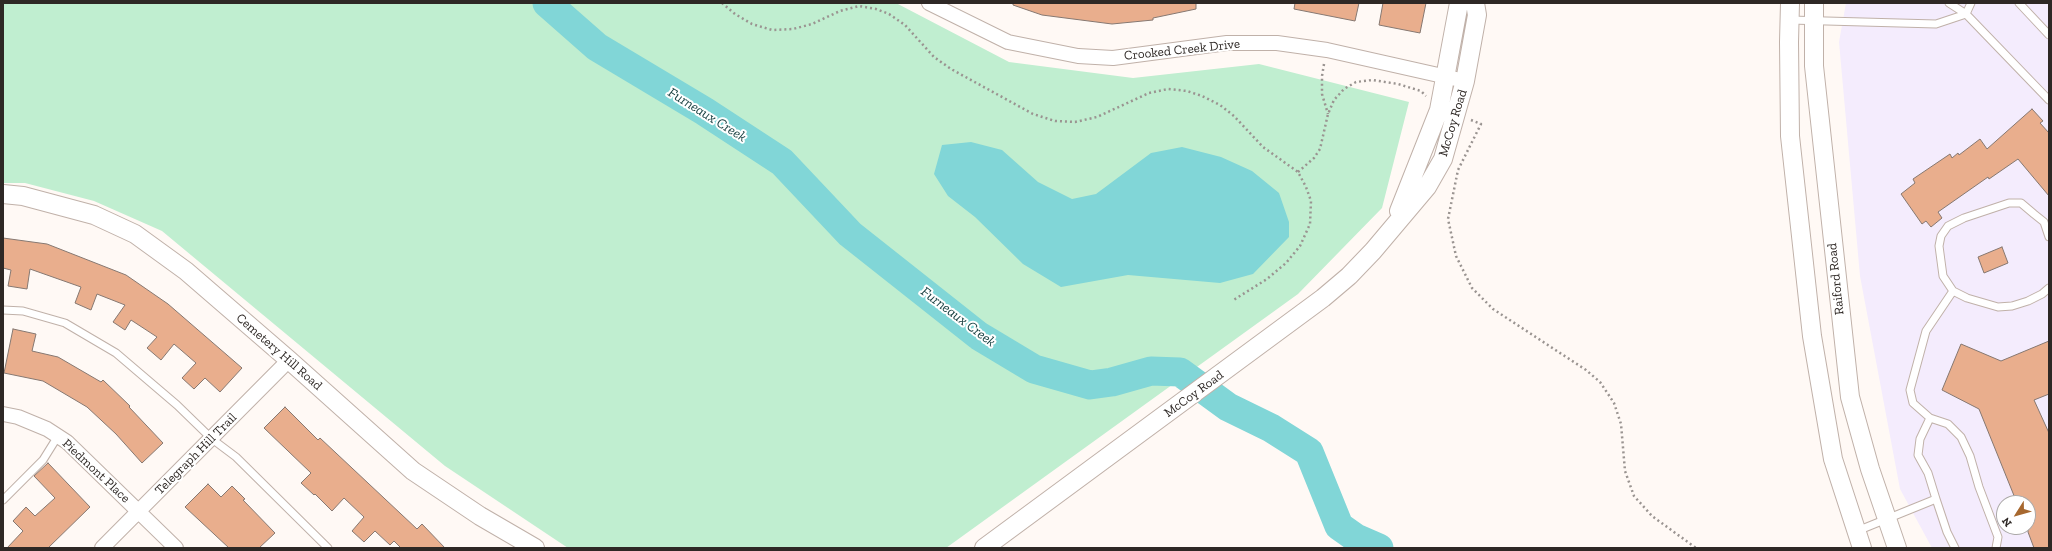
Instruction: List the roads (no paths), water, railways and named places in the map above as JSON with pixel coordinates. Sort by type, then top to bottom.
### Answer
[{"type":"street","name":"Crooked Creek Drive","points":[[929,3],[1008,42],[1078,56],[1113,58],[1227,42],[1277,43],[1327,50],[1465,81]]},
{"type":"street","name":"McCoy Road","points":[[1392,226],[1412,180],[1439,110],[1459,3]]},
{"type":"street","name":"McCoy Road","points":[[984,548],[1273,336],[1349,276],[1373,251],[1392,226],[1427,187],[1443,159],[1465,81],[1477,15],[1474,3]]},
{"type":"street","name":"Raiford Road","points":[[1814,3],[1814,66],[1850,397],[1870,470],[1897,548]]},
{"type":"street","points":[[1790,11],[1790,136],[1812,336],[1833,459],[1859,540]]},
{"type":"street","name":"Cemetery Hill Road","points":[[3,194],[23,196],[94,215],[135,234],[186,271],[290,360],[413,471],[473,512],[535,548]]},
{"type":"street","name":"Telegraph Hill Trail","points":[[102,548],[138,510],[212,439],[290,360]]},
{"type":"street","name":"Piedmont Place","points":[[3,414],[18,417],[47,429],[67,442],[176,548]]},
{"type":"lane","points":[[1948,3],[1966,14],[2049,100]]},
{"type":"lane","points":[[1790,11],[1814,21],[1936,24],[1966,14],[1972,3]]},
{"type":"lane","points":[[2019,3],[2049,35]]},
{"type":"lane","points":[[2049,236],[2044,222],[2020,203],[2009,203],[1964,218],[1948,226],[1941,236],[1939,246],[1943,276],[1953,291],[1985,305],[1998,307],[2012,306],[2028,301],[2042,294],[2049,288]]},
{"type":"lane","points":[[1953,291],[1926,331],[1910,390],[1913,403],[1930,418],[1948,424],[1961,437],[1970,456],[1979,488],[1998,537],[1996,548]]},
{"type":"lane","points":[[3,310],[23,311],[65,323],[116,353],[177,404],[212,439],[236,457],[328,548]]},
{"type":"lane","points":[[1930,418],[1920,439],[1918,455],[1928,474],[1947,532],[1955,548]]},
{"type":"lane","points":[[3,500],[43,460],[58,436]]},
{"type":"lane","points":[[1859,540],[1887,519],[1936,499]]},
{"type":"water","points":[[971,142],[1002,150],[1038,182],[1072,199],[1096,194],[1151,153],[1182,147],[1221,157],[1252,171],[1279,193],[1289,222],[1289,237],[1253,274],[1220,283],[1128,275],[1061,287],[1023,264],[975,217],[948,196],[934,174],[942,145]]},
{"type":"waterway","name":"Furneaux Creek","points":[[547,3],[597,47],[704,111],[782,162],[850,234],[979,336],[1034,369],[1090,385],[1112,382],[1151,371],[1180,372],[1228,407],[1271,428],[1309,452],[1339,526],[1356,538],[1379,548]]}]
